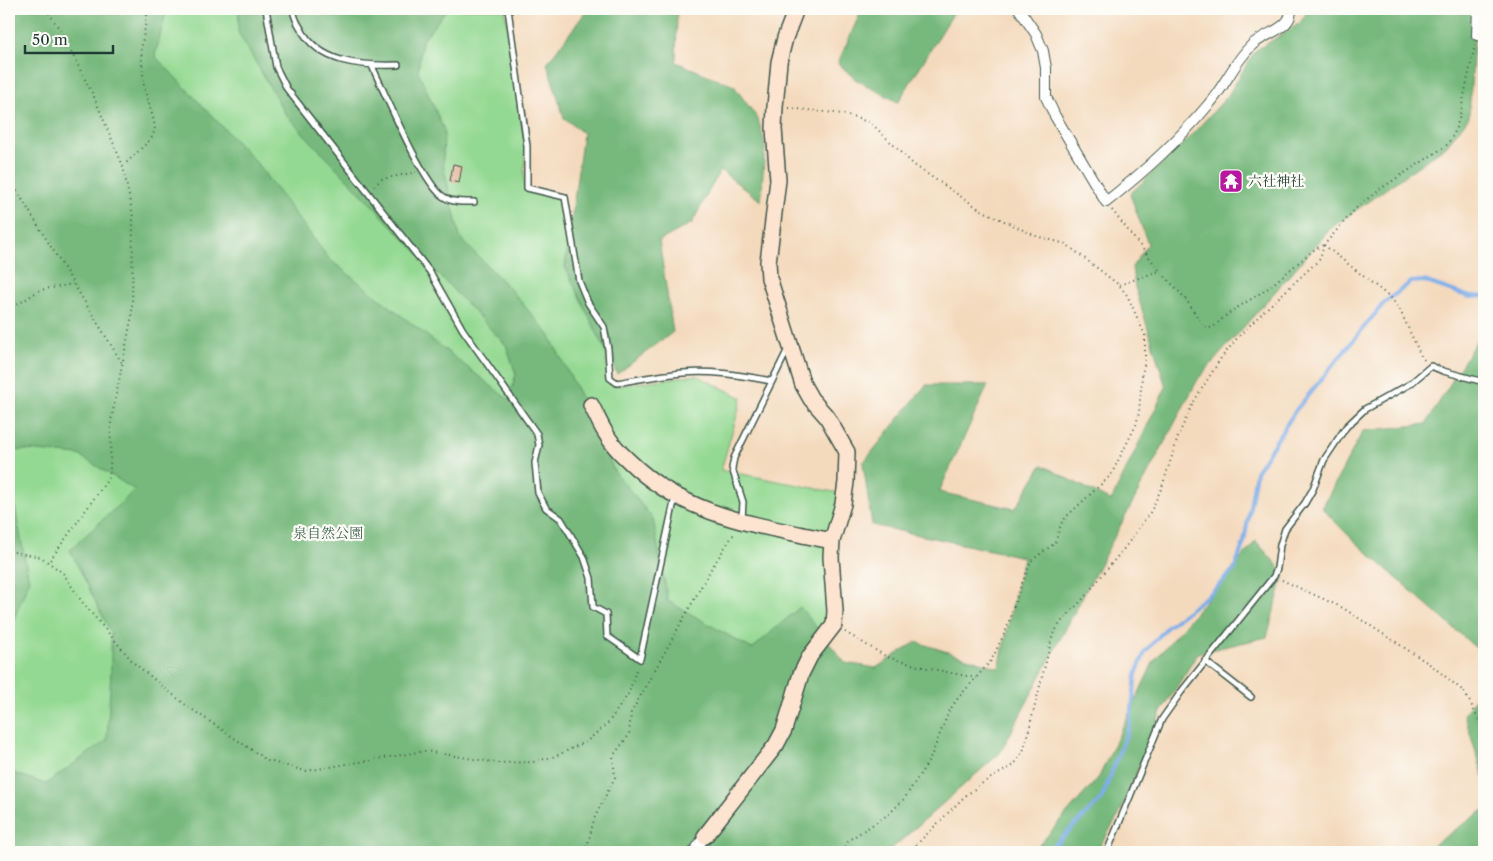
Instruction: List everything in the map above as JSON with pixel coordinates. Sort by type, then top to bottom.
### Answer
[{"type":"street","points":[[694,852],[776,745],[784,730],[801,674],[810,656],[834,625],[836,611],[831,557],[832,541],[843,504],[847,452],[827,417],[803,385],[769,278],[768,262],[778,180],[774,129],[779,62],[785,38],[796,9]]},
{"type":"street","points":[[1019,9],[1036,34],[1043,51],[1046,68],[1046,98],[1106,202],[1143,172],[1181,136],[1211,102],[1250,46],[1260,38],[1286,24],[1291,18],[1291,9]]},
{"type":"street","points":[[1478,9],[1481,36]]},
{"type":"street","points":[[591,405],[605,433],[618,450],[644,476],[675,497],[716,514],[742,522],[832,541]]},
{"type":"lane","points":[[266,9],[276,67],[287,89],[430,272],[463,330],[537,434],[539,445],[535,463],[538,493],[546,508],[561,518],[584,557],[591,578],[593,607],[606,614],[607,636],[640,659],[675,497]]},
{"type":"lane","points":[[293,9],[304,36],[322,52],[339,60],[372,66],[398,66]]},
{"type":"lane","points":[[508,9],[527,146],[526,188],[565,197],[580,281],[588,303],[604,327],[610,378],[617,383],[684,373],[710,373],[738,375],[772,381]]},
{"type":"lane","points":[[372,66],[423,172],[442,197],[456,202],[474,202]]},
{"type":"lane","points":[[742,522],[743,502],[732,468],[734,458],[790,345]]},
{"type":"lane","points":[[1107,852],[1162,720],[1205,661],[1274,576],[1285,530],[1305,504],[1324,460],[1346,427],[1365,409],[1410,384],[1430,366],[1484,382]]},
{"type":"lane","points":[[1205,661],[1251,697]]},
{"type":"path","points":[[46,9],[60,30],[94,98],[123,166],[133,217],[132,315],[111,421],[110,472],[108,479],[48,563]]},
{"type":"path","points":[[123,166],[150,139],[155,130],[144,87],[141,50],[148,9]]},
{"type":"path","points":[[909,852],[964,797],[984,782],[1014,765],[1020,758],[1024,749],[1053,634],[1061,622],[1082,600],[1126,546],[1151,511],[1162,487],[1193,403],[1221,358],[1264,310],[1320,259],[1324,245],[1357,207],[1368,197],[1446,146],[1454,134],[1459,120],[1481,36]]},
{"type":"path","points":[[775,107],[844,114],[871,123],[914,165],[981,210],[1036,236],[1066,244],[1119,285],[1127,296],[1145,334],[1145,359],[1139,413],[1136,425],[1111,475],[1066,517],[1061,524],[1055,542],[1031,562],[1017,596],[1007,628],[991,661],[949,711],[930,760],[904,800],[888,814],[849,840],[841,852]]},
{"type":"path","points":[[373,200],[377,195],[374,186],[382,179],[410,172],[423,172]]},
{"type":"path","points":[[9,178],[122,363]]},
{"type":"path","points":[[1106,202],[1160,271],[1185,298],[1204,328],[1209,329],[1229,313],[1266,290],[1315,249],[1324,245]]},
{"type":"path","points":[[1324,245],[1392,298],[1421,356],[1430,366]]},
{"type":"path","points":[[1119,285],[1160,271]]},
{"type":"path","points":[[9,310],[40,290],[73,284]]},
{"type":"path","points":[[586,852],[594,819],[615,777],[613,756],[629,735],[631,713],[711,569],[742,522]]},
{"type":"path","points":[[9,551],[41,557],[62,573],[82,602],[134,662],[187,706],[268,761],[306,771],[425,751],[498,763],[533,762],[556,756],[587,741],[608,723],[629,693],[640,659]]},
{"type":"path","points":[[1274,576],[1343,608],[1430,665],[1462,690],[1470,702],[1484,732]]},
{"type":"path","points":[[834,625],[887,657],[918,666],[976,678]]},
{"type":"green space","name":"泉自然公園","points":[[9,9],[505,9],[525,145],[524,187],[528,192],[562,199],[574,270],[606,349],[610,384],[614,386],[696,375],[742,398],[721,470],[839,493],[830,612],[826,626],[814,644],[9,852]]},
{"type":"green space","name":"泉自然公園","points":[[9,9],[206,9],[166,12],[155,56],[255,161],[329,259],[509,400],[516,374],[506,345],[286,115],[238,32],[239,9],[447,9],[422,41],[418,71],[444,130],[443,164],[460,238],[511,290],[549,335],[599,432],[614,471],[653,519],[668,601],[752,649],[800,607],[845,663],[876,668],[916,642],[999,668],[1023,557],[872,525],[863,463],[926,385],[988,385],[939,492],[1015,509],[1042,465],[1111,501],[1166,387],[1135,287],[1132,267],[1148,244],[1130,194],[1184,143],[1227,97],[1255,51],[1300,23],[1309,9],[1476,9],[1469,117],[1446,146],[1331,228],[1198,379],[1000,753],[888,852],[9,852],[9,772],[46,784],[107,740],[111,633],[70,550],[135,490],[79,455],[27,450],[9,451]]},
{"type":"green space","points":[[588,9],[677,9],[676,62],[734,86],[758,119],[765,145],[761,201],[720,170],[692,223],[659,241],[673,332],[617,374],[565,267],[583,133],[564,118],[547,63]]},
{"type":"green space","points":[[862,9],[956,9],[898,102],[855,79],[838,63]]},
{"type":"green space","points":[[1484,328],[1484,655],[1350,537],[1322,508],[1363,431],[1426,424]]},
{"type":"green space","points":[[9,483],[29,581],[9,631]]},
{"type":"green space","points":[[1256,541],[1284,573],[1267,637],[1198,653],[1161,712],[1119,815],[1096,852],[1033,852],[1099,777],[1154,661]]},
{"type":"green space","points":[[1484,686],[1484,778],[1464,714]]},
{"type":"green space","points":[[1484,810],[1484,847],[1476,852],[1423,852]]},
{"type":"building","points":[[453,164],[462,166],[459,183],[450,181]]},
{"type":"waterway","points":[[1047,852],[1101,800],[1130,725],[1136,674],[1145,652],[1168,626],[1212,592],[1234,570],[1244,542],[1256,472],[1296,410],[1384,303],[1411,282],[1424,281],[1470,297],[1484,296]]},
{"type":"place","name":"六社神社","points":[[1231,181]]}]
